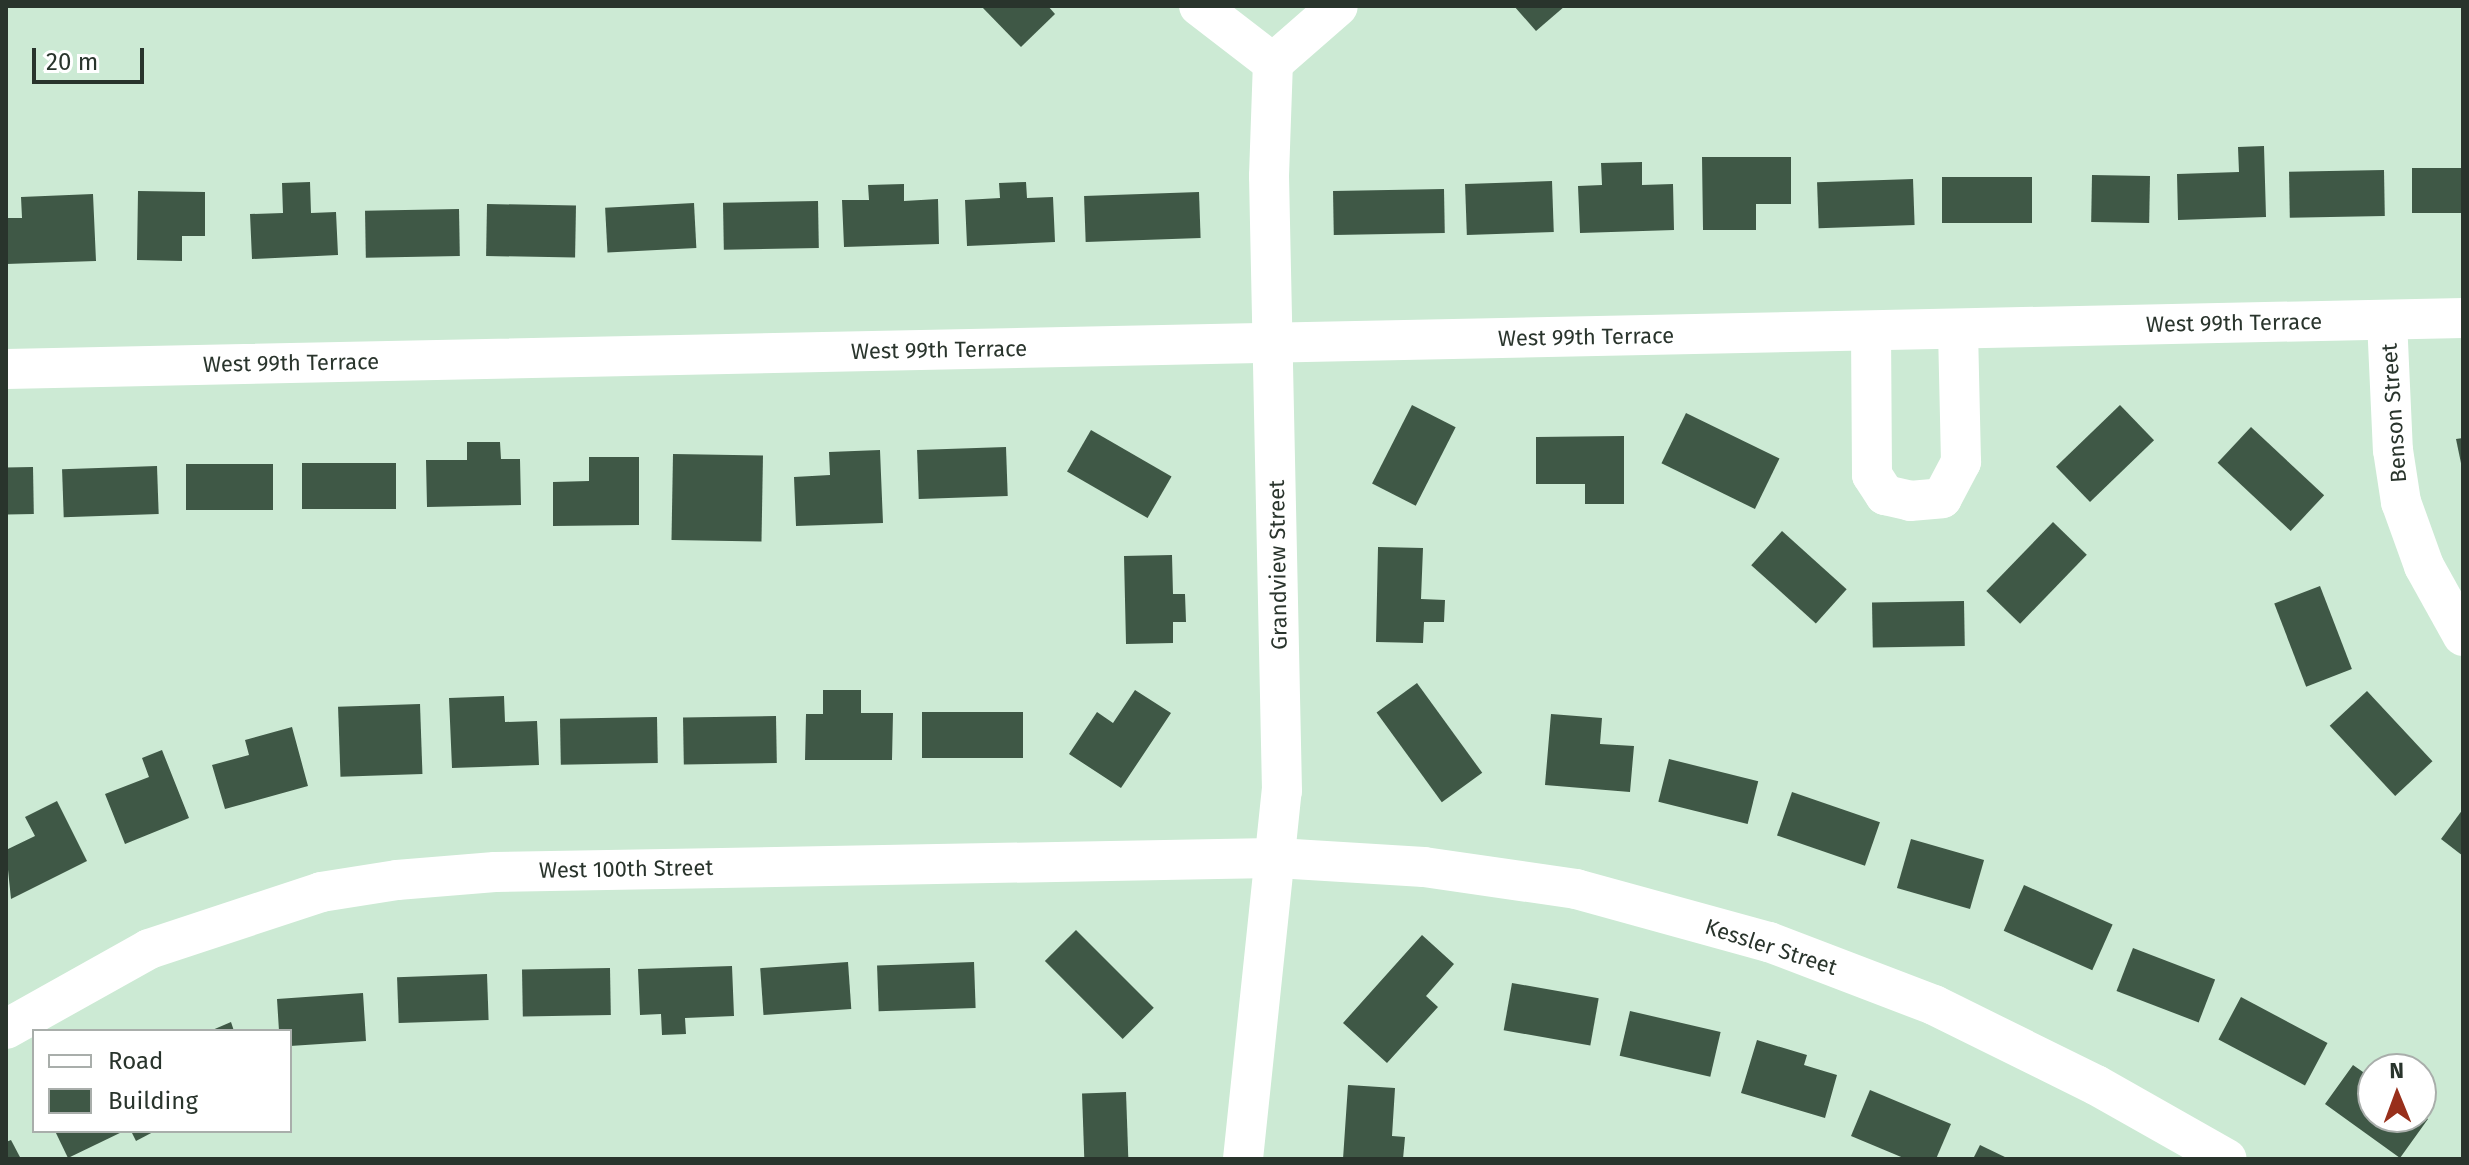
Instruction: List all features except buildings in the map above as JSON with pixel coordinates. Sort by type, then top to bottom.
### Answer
[{"type":"street","points":[[1199,6],[1273,63],[1338,6]]},
{"type":"street","name":"Grandview Street","points":[[1243,1159],[1282,791],[1275,343],[1269,176],[1273,63]]},
{"type":"street","name":"West 99th Terrace","points":[[6,369],[2463,318]]},
{"type":"street","name":"Benson Street","points":[[2387,320],[2393,450],[2401,502],[2424,566],[2463,636]]},
{"type":"street","points":[[1871,331],[1872,475],[1885,495],[1910,501],[1942,498],[1961,462],[1958,329]]},
{"type":"street","name":"West 100th Street","points":[[6,1029],[149,949],[308,896],[397,880],[526,871],[1277,858]]},
{"type":"street","name":"Kessler Street","points":[[1277,858],[1424,867],[1576,889],[1769,942],[1934,1005],[2096,1085],[2227,1159]]}]
